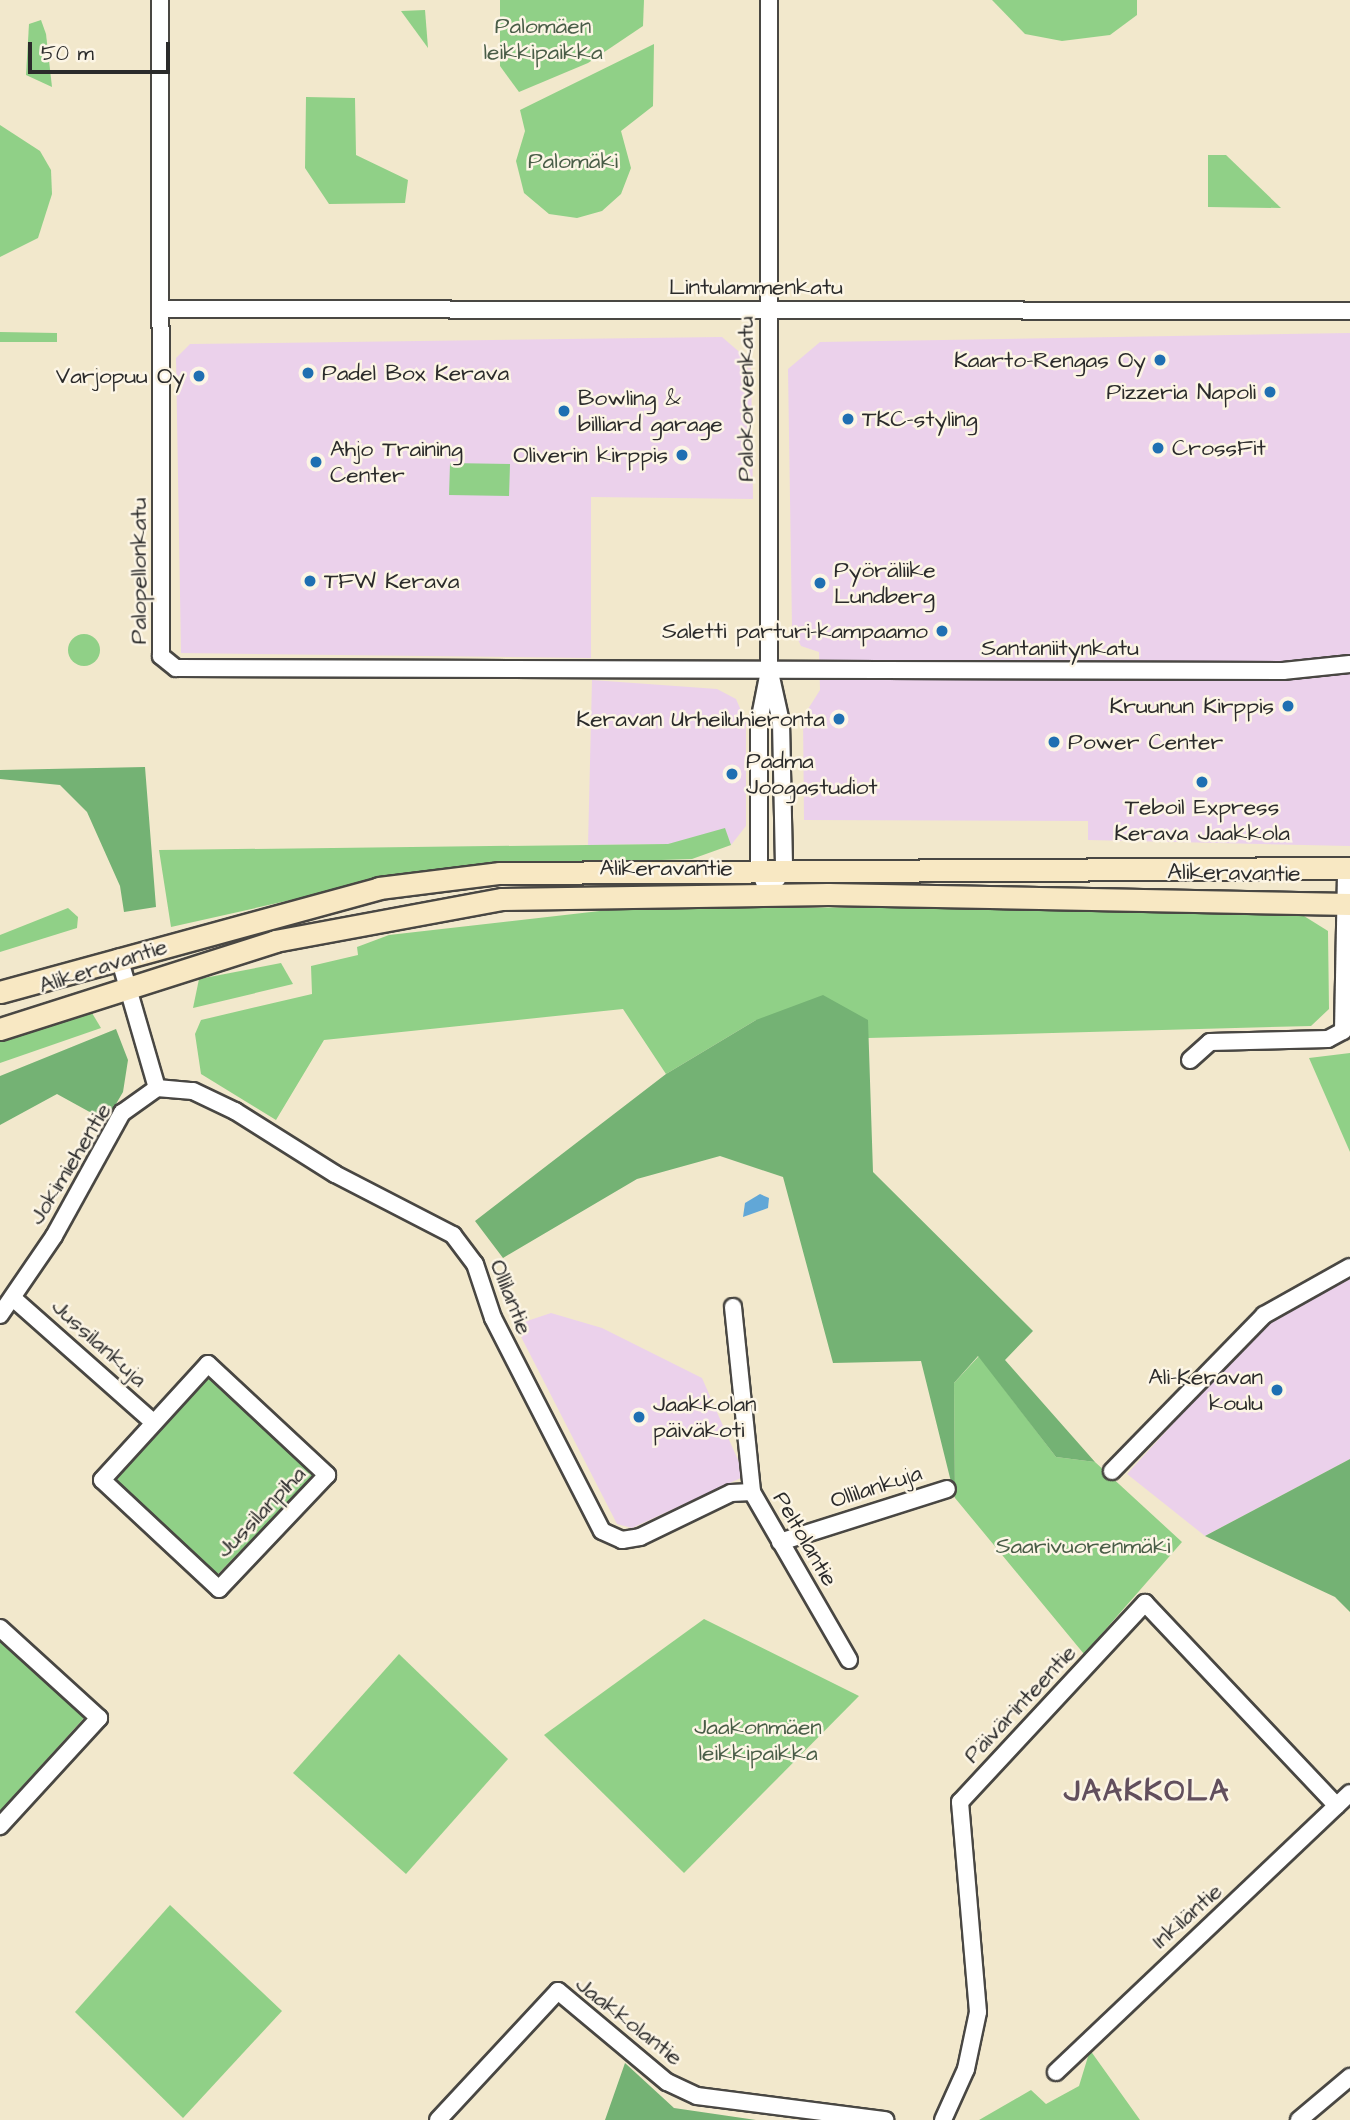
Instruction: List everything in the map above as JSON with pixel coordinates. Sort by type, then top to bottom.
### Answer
[{"type":"main road","name":"Alikeravantie","points":[[0,992],[119,957],[379,888],[500,873],[759,869],[1348,868]]},
{"type":"main road","name":"Alikeravantie","points":[[0,1029],[128,985],[383,916],[502,899],[769,894],[1348,904]]},
{"type":"street","name":"Palopellonkatu","points":[[160,0],[161,656],[176,668],[769,671]]},
{"type":"street","name":"Palokorvenkatu","points":[[769,0],[769,671],[759,722],[759,869],[769,894]]},
{"type":"street","name":"Lintulammenkatu","points":[[162,309],[1350,311]]},
{"type":"street","name":"Santaniitynkatu","points":[[769,671],[1319,670],[1350,664]]},
{"type":"street","name":"Palokorvenkatu","points":[[769,671],[781,722],[784,869]]},
{"type":"street","points":[[1190,1060],[1210,1042],[1339,1035],[1347,1022],[1348,868]]},
{"type":"street","points":[[769,894],[784,869]]},
{"type":"street","points":[[119,957],[158,1088]]},
{"type":"street","name":"Jokimiehentie","points":[[0,1315],[14,1299],[122,1113],[158,1088]]},
{"type":"street","name":"Ollilantie","points":[[158,1088],[193,1091],[235,1111],[335,1174],[453,1235],[475,1264],[498,1328],[602,1531],[622,1540],[640,1537],[731,1493],[752,1492]]},
{"type":"street","points":[[1112,1471],[1264,1315],[1350,1267]]},
{"type":"street","name":"Jussilankuja","points":[[14,1299],[153,1422]]},
{"type":"street","name":"Peltolantie","points":[[733,1307],[752,1492],[849,1660]]},
{"type":"street","name":"Jussilanpiha","points":[[208,1364],[327,1475],[219,1589],[102,1480],[153,1422],[208,1364]]},
{"type":"street","name":"Ollilankuja","points":[[780,1542],[947,1489]]},
{"type":"street","name":"Päivärinteentie","points":[[943,2120],[966,2069],[978,2012],[960,1802],[1145,1603],[1337,1805]]},
{"type":"street","points":[[0,1628],[99,1718],[0,1826]]},
{"type":"street","name":"Inkiläntie","points":[[1056,2071],[1350,1793]]},
{"type":"street","name":"Jaakkolantie","points":[[438,2120],[558,1991],[667,2082],[697,2096],[886,2120]]},
{"type":"street","points":[[1299,2120],[1350,2077]]},
{"type":"shaded area","points":[[1350,333],[1350,846],[1088,840],[1088,821],[804,820],[803,717],[820,690],[819,652],[801,646],[792,627],[788,369],[820,342]]},
{"type":"shaded area","points":[[722,337],[751,362],[753,499],[591,497],[591,658],[181,653],[176,358],[190,344]]},
{"type":"shaded area","points":[[592,680],[717,689],[736,699],[746,722],[746,826],[731,845],[725,829],[669,844],[588,845]]},
{"type":"shaded area","name":"Ali-Keravan koulu","points":[[1350,1279],[1350,1459],[1205,1536],[1127,1474],[1266,1322]]},
{"type":"shaded area","name":"Jaakkolan päiväkoti","points":[[551,1313],[602,1328],[702,1378],[745,1476],[632,1528],[617,1524],[515,1325]]},
{"type":"green space","name":"Palomäen leikkipaikka","points":[[500,0],[644,0],[643,26],[588,63],[519,92],[500,66]]},
{"type":"green space","points":[[992,0],[1137,0],[1137,15],[1110,35],[1062,41],[1025,34]]},
{"type":"green space","points":[[425,10],[428,48],[401,11]]},
{"type":"green space","points":[[41,20],[46,34],[52,87],[26,75],[29,24]]},
{"type":"green space","name":"Palomäki","points":[[654,44],[653,106],[621,131],[631,168],[621,194],[602,211],[577,218],[549,214],[524,193],[516,161],[525,131],[520,110]]},
{"type":"green space","points":[[306,97],[355,98],[356,155],[408,180],[405,203],[329,204],[305,168]]},
{"type":"green space","points":[[0,125],[40,151],[51,170],[52,194],[38,238],[0,257]]},
{"type":"green space","points":[[1208,155],[1226,155],[1281,208],[1208,207]]},
{"type":"green space","points":[[0,332],[57,333],[57,342],[0,342]]},
{"type":"green space","points":[[450,463],[510,464],[509,496],[449,495]]},
{"type":"green space","points":[[84,634],[96,638],[100,650],[96,662],[84,666],[72,662],[68,650],[72,638]]},
{"type":"green space","points":[[145,767],[156,907],[124,912],[120,886],[87,812],[60,785],[0,779],[0,770]]},
{"type":"green space","points":[[725,828],[731,845],[692,859],[477,866],[380,880],[171,927],[159,850],[668,844]]},
{"type":"green space","points":[[1061,907],[1296,911],[1328,931],[1329,1009],[1311,1026],[868,1038],[868,1020],[756,1020],[666,1074],[623,1009],[324,1040],[276,1120],[201,1074],[195,1034],[201,1020],[312,994],[311,966],[358,955],[357,947],[389,935],[626,908]]},
{"type":"green space","points":[[68,908],[78,917],[77,928],[0,952],[0,935]]},
{"type":"green space","points":[[281,963],[293,984],[193,1008],[199,979]]},
{"type":"green space","points":[[823,995],[868,1020],[873,1172],[1033,1331],[1005,1360],[1095,1462],[1056,1457],[978,1356],[954,1383],[955,1498],[921,1361],[833,1363],[783,1177],[720,1156],[637,1179],[503,1258],[475,1221],[666,1074],[756,1020]]},
{"type":"green space","points":[[92,1013],[101,1028],[0,1063],[0,1040],[62,1016]]},
{"type":"green space","points":[[116,1029],[128,1060],[123,1092],[106,1121],[57,1094],[0,1125],[0,1076]]},
{"type":"green space","points":[[1350,1053],[1350,1152],[1309,1058]]},
{"type":"green space","name":"Saarivuorenmäki","points":[[979,1356],[1056,1457],[1095,1462],[1182,1542],[1084,1654],[955,1498],[954,1383]]},
{"type":"green space","points":[[212,1375],[315,1474],[216,1576],[114,1480]]},
{"type":"green space","points":[[1350,1459],[1350,1612],[1335,1597],[1205,1536]]},
{"type":"green space","name":"Jaakonmäen leikkipaikka","points":[[704,1619],[859,1696],[684,1873],[544,1735]]},
{"type":"green space","points":[[0,1640],[84,1718],[0,1811]]},
{"type":"green space","points":[[399,1654],[508,1759],[406,1874],[293,1773]]},
{"type":"green space","points":[[170,1905],[282,2011],[183,2118],[75,2012]]},
{"type":"green space","points":[[1090,2050],[1140,2120],[979,2120],[1031,2090],[1046,2104],[1079,2086]]},
{"type":"green space","points":[[625,2063],[674,2108],[756,2120],[605,2120]]},
{"type":"water","points":[[760,1194],[769,1198],[768,1208],[743,1217],[745,1203]]},
{"type":"place","name":"Kaarto-Rengas Oy","points":[[1160,360]]},
{"type":"place","name":"Padel Box Kerava","points":[[308,373]]},
{"type":"place","name":"Varjopuu Oy","points":[[199,376]]},
{"type":"place","name":"Pizzeria Napoli","points":[[1270,392]]},
{"type":"place","name":"Bowling & billiard garage","points":[[564,411]]},
{"type":"place","name":"TKC-styling","points":[[848,419]]},
{"type":"place","name":"CrossFit","points":[[1158,448]]},
{"type":"place","name":"Oliverin kirppis","points":[[682,455]]},
{"type":"place","name":"Ahjo Training Center","points":[[316,462]]},
{"type":"place","name":"TFW Kerava","points":[[310,581]]},
{"type":"place","name":"Pyöräliike Lundberg","points":[[820,583]]},
{"type":"place","name":"Saletti parturi-kampaamo","points":[[942,631]]},
{"type":"place","name":"Kruunun Kirppis","points":[[1288,706]]},
{"type":"place","name":"Keravan Urheiluhieronta","points":[[839,719]]},
{"type":"place","name":"Power Center","points":[[1054,742]]},
{"type":"place","name":"Padma Joogastudiot","points":[[732,774]]},
{"type":"place","name":"Teboil Express Kerava Jaakkola","points":[[1202,782]]},
{"type":"place","name":"Ali-Keravan koulu","points":[[1277,1390]]},
{"type":"place","name":"Jaakkolan päiväkoti","points":[[639,1417]]},
{"type":"district","name":"JAAKKOLA","points":[[1147,1791]]}]
